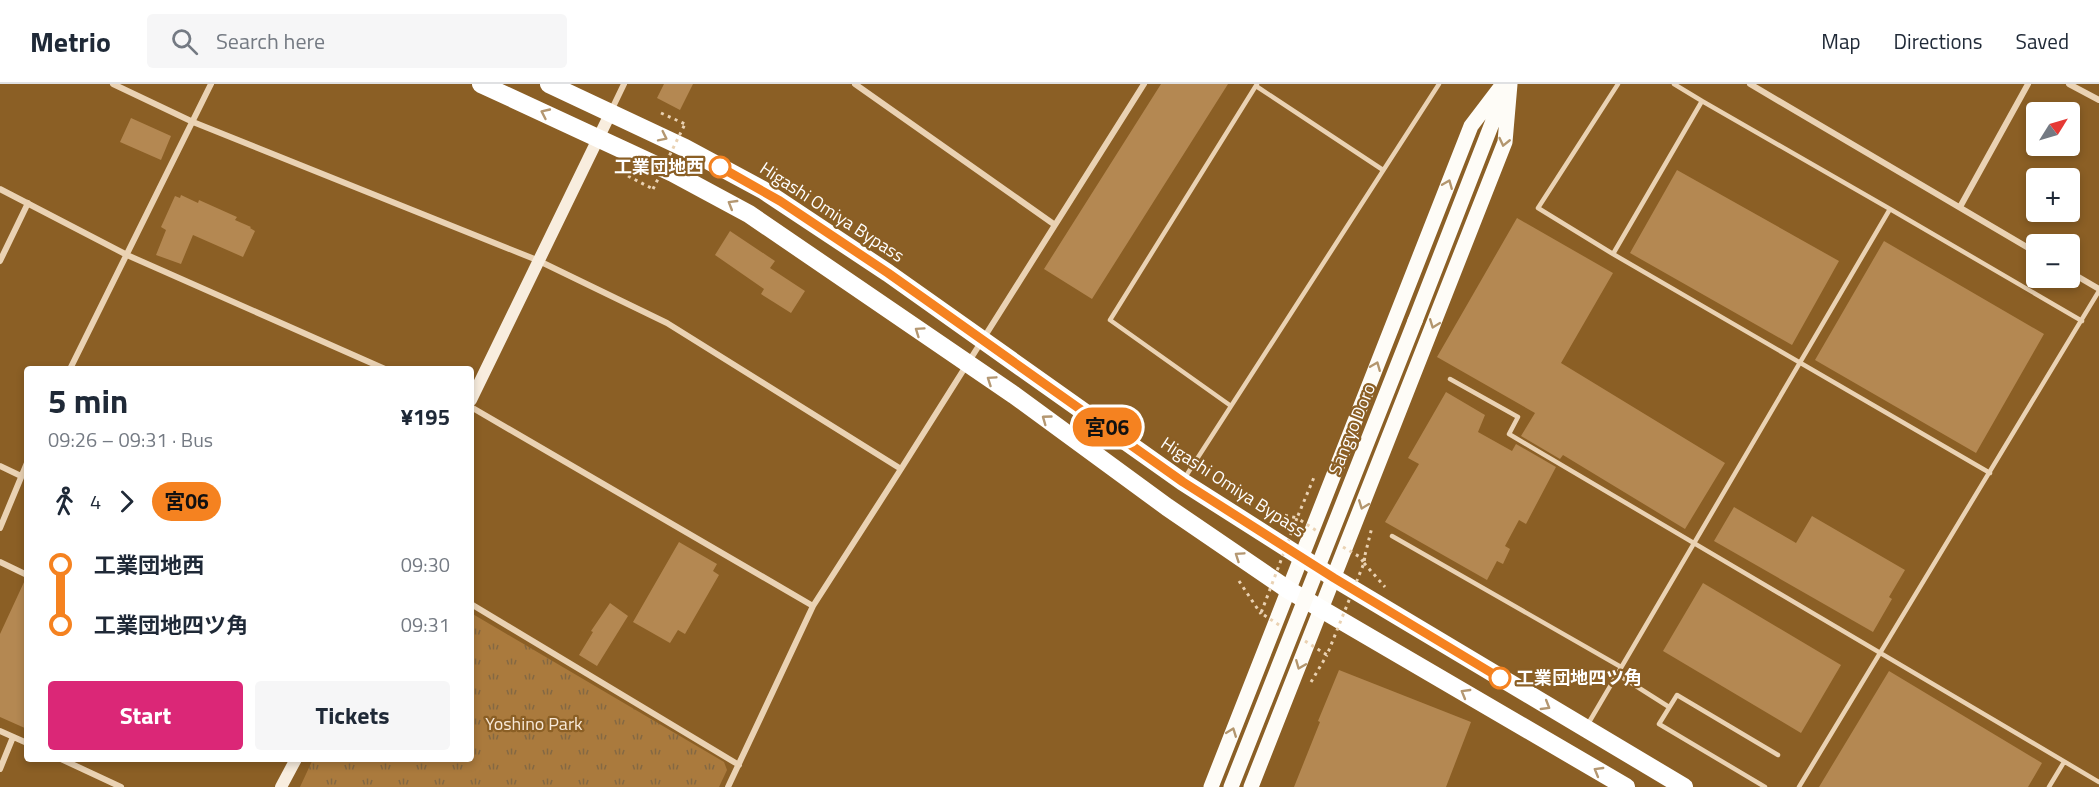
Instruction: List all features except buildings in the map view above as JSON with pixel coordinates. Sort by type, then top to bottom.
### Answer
[{"type":"highway","points":[[481,84],[673,173],[749,214],[1014,395],[1167,507],[1287,589],[1626,787]]},
{"type":"highway","name":"Higashi Omiya Bypass","points":[[549,84],[685,148],[763,190],[870,260],[1183,482],[1334,578],[1684,787]]},
{"type":"main road","name":"Sangyo Doro","points":[[1231,787],[1507,84]]},
{"type":"main road","points":[[1211,787],[1471,126],[1507,84]]},
{"type":"main road","points":[[1251,787],[1505,142],[1507,84]]},
{"type":"street","points":[[113,84],[193,122],[537,260],[667,323],[902,469]]},
{"type":"street","points":[[71,366],[212,84]]},
{"type":"street","points":[[474,394],[624,84]]},
{"type":"street","points":[[855,84],[1055,225]]},
{"type":"street","points":[[728,787],[813,606],[1144,84]]},
{"type":"street","points":[[1750,84],[2026,246]]},
{"type":"street","points":[[1960,207],[2028,84]]},
{"type":"street","points":[[2069,84],[2099,100]]},
{"type":"street","points":[[0,189],[127,255],[378,366]]},
{"type":"street","points":[[0,261],[27,203]]},
{"type":"street","points":[[2080,278],[2099,290]]},
{"type":"street","points":[[474,410],[813,606]]},
{"type":"street","points":[[0,466],[21,476]]},
{"type":"street","points":[[0,528],[24,470]]},
{"type":"street","points":[[0,562],[24,573]]},
{"type":"street","points":[[474,606],[739,765]]},
{"type":"street","points":[[0,731],[24,742]]},
{"type":"street","points":[[0,769],[13,737]]},
{"type":"street","points":[[67,762],[121,787]]},
{"type":"street","points":[[281,787],[294,762]]},
{"type":"lane","points":[[1183,482],[1439,84]]},
{"type":"lane","points":[[1618,84],[1538,208],[1990,473]]},
{"type":"lane","points":[[1674,84],[2082,321]]},
{"type":"lane","points":[[1231,406],[1110,320],[1256,85],[1383,170]]},
{"type":"lane","points":[[1613,254],[1702,100]]},
{"type":"lane","points":[[1585,729],[1890,209]]},
{"type":"lane","points":[[1799,787],[2099,290]]},
{"type":"lane","points":[[1450,379],[1518,417],[1509,434],[2099,782]]},
{"type":"lane","points":[[1392,536],[1621,667]]},
{"type":"lane","points":[[1617,674],[1669,707]]},
{"type":"lane","points":[[1765,787],[1659,724],[1677,695],[1778,755]]},
{"type":"lane","points":[[2049,787],[2064,762]]},
{"type":"path","points":[[628,176],[653,189],[686,124],[661,113]]},
{"type":"path","points":[[1239,581],[1261,613],[1318,468]]},
{"type":"path","points":[[1263,510],[1297,518]]},
{"type":"path","points":[[1308,690],[1327,655],[1364,562],[1375,519]]},
{"type":"path","points":[[1364,562],[1386,589]]},
{"type":"green space","name":"Yoshino Park","points":[[474,615],[724,762],[727,770],[719,787],[300,787],[312,762],[474,762]]},
{"type":"bus line","name":"宮06","points":[[720,167],[763,190],[888,273],[1183,482],[1334,578],[1500,678]]},
{"type":"place","name":"工業団地西","points":[[720,167]]},
{"type":"place","name":"工業団地四ツ角","points":[[1500,678]]}]
